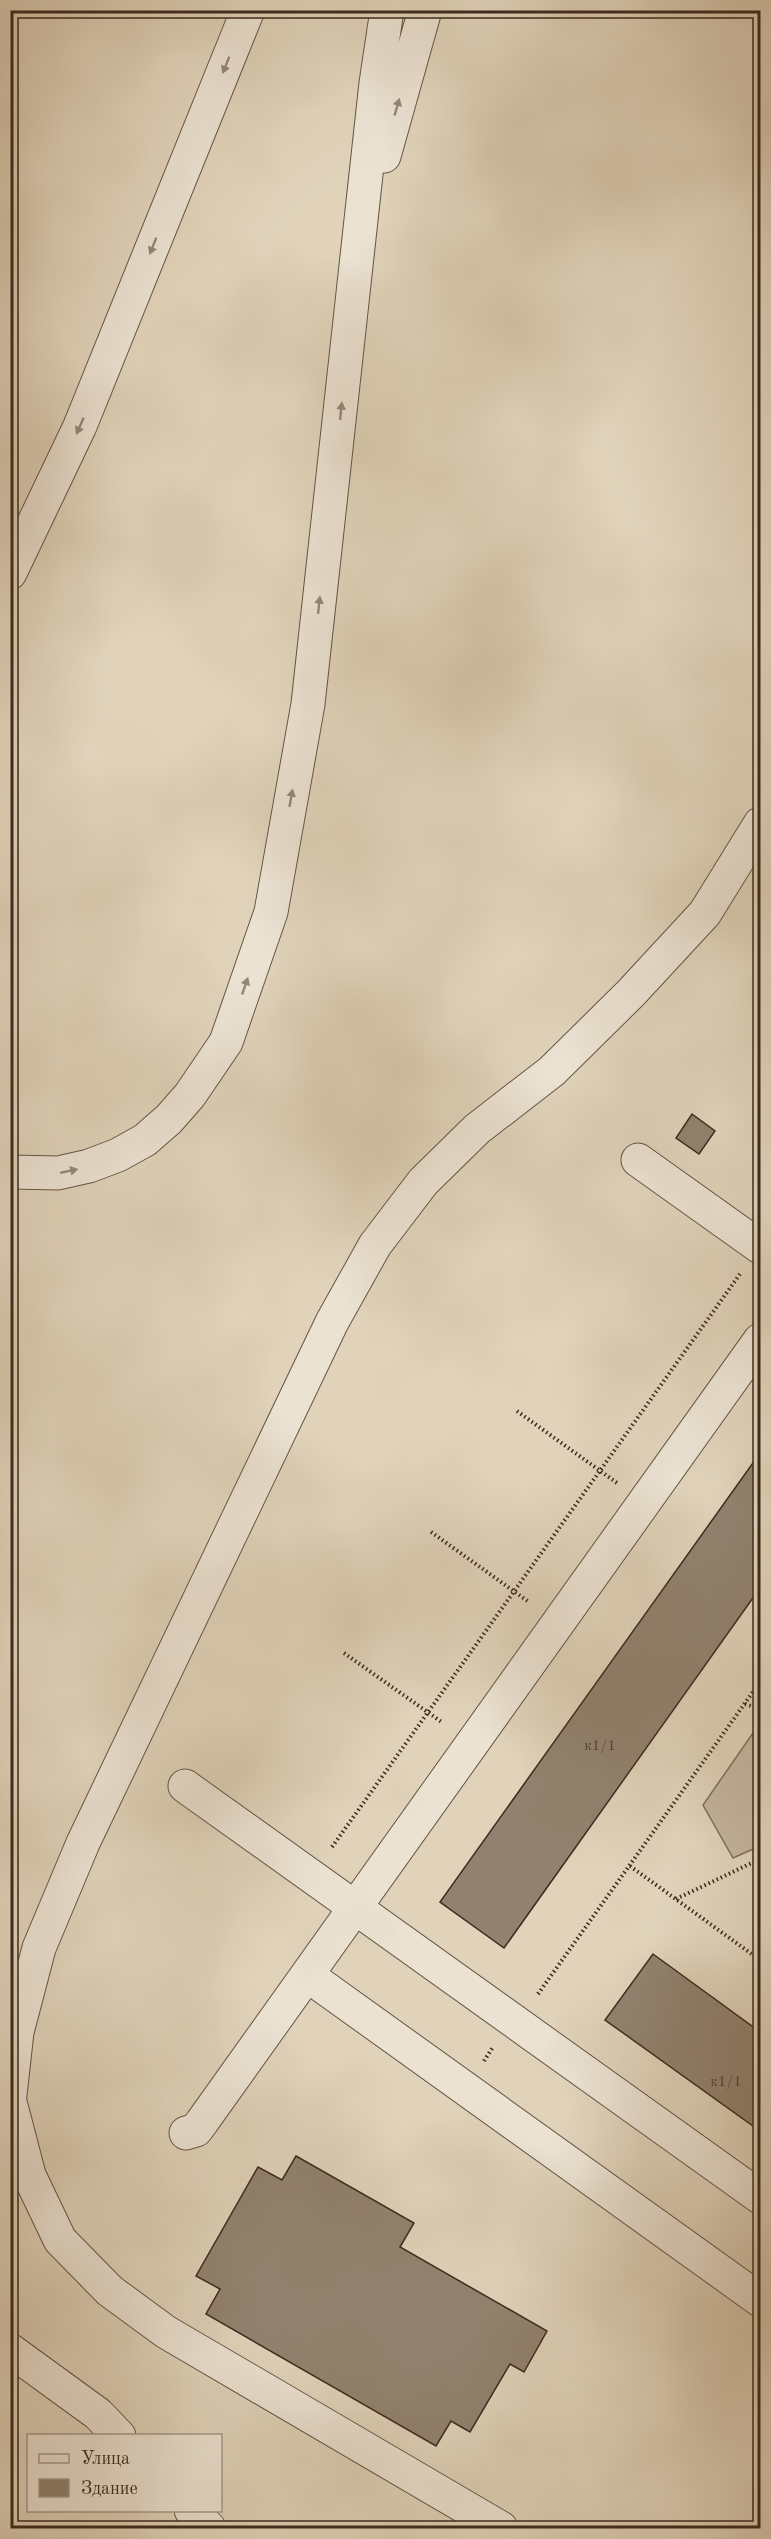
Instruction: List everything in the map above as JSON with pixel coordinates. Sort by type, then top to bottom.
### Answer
[{"type":"street","points":[[10,573],[80,426],[248,10]]},
{"type":"street","points":[[10,1172],[58,1173],[89,1166],[118,1155],[145,1140],[169,1119],[190,1095],[226,1042],[271,912],[308,704],[376,83],[387,10]]},
{"type":"street","points":[[359,245],[425,10]]},
{"type":"street","points":[[10,2095],[17,2032],[39,1948],[83,1843],[332,1322],[375,1245],[423,1182],[477,1129],[552,1071],[631,993],[698,921],[760,824]]},
{"type":"street","points":[[638,1160],[760,1247]]},
{"type":"street","points":[[186,2133],[196,2130],[202,2122],[760,1340]]},
{"type":"street","points":[[185,1786],[760,2197]]},
{"type":"street","points":[[307,1975],[760,2300]]},
{"type":"street","points":[[10,2102],[29,2175],[60,2240],[110,2290],[185,2343],[501,2529]]},
{"type":"street","points":[[10,2350],[98,2414],[117,2434]]},
{"type":"street","points":[[192,2512],[209,2529]]},
{"type":"path","points":[[311,1875],[760,1247]]},
{"type":"path","points":[[517,1411],[645,1503]]},
{"type":"path","points":[[431,1532],[559,1623]]},
{"type":"path","points":[[344,1653],[472,1744]]},
{"type":"path","points":[[465,2088],[507,2028],[517,2023],[760,1682]]},
{"type":"path","points":[[745,1704],[760,1709]]},
{"type":"path","points":[[676,1899],[760,1859]]},
{"type":"path","points":[[630,1866],[760,1960]]},
{"type":"shaded area","points":[[760,1723],[760,1846],[733,1858],[703,1805]]},
{"type":"building","points":[[692,1114],[715,1131],[699,1154],[676,1138]]},
{"type":"building","points":[[760,1453],[760,1588],[504,1948],[440,1902]]},
{"type":"building","points":[[653,1954],[760,2032],[760,2131],[605,2020]]},
{"type":"building","points":[[296,2156],[414,2223],[400,2247],[547,2331],[524,2372],[510,2364],[470,2432],[451,2421],[436,2446],[206,2314],[220,2289],[196,2276],[258,2167],[282,2180]]}]
